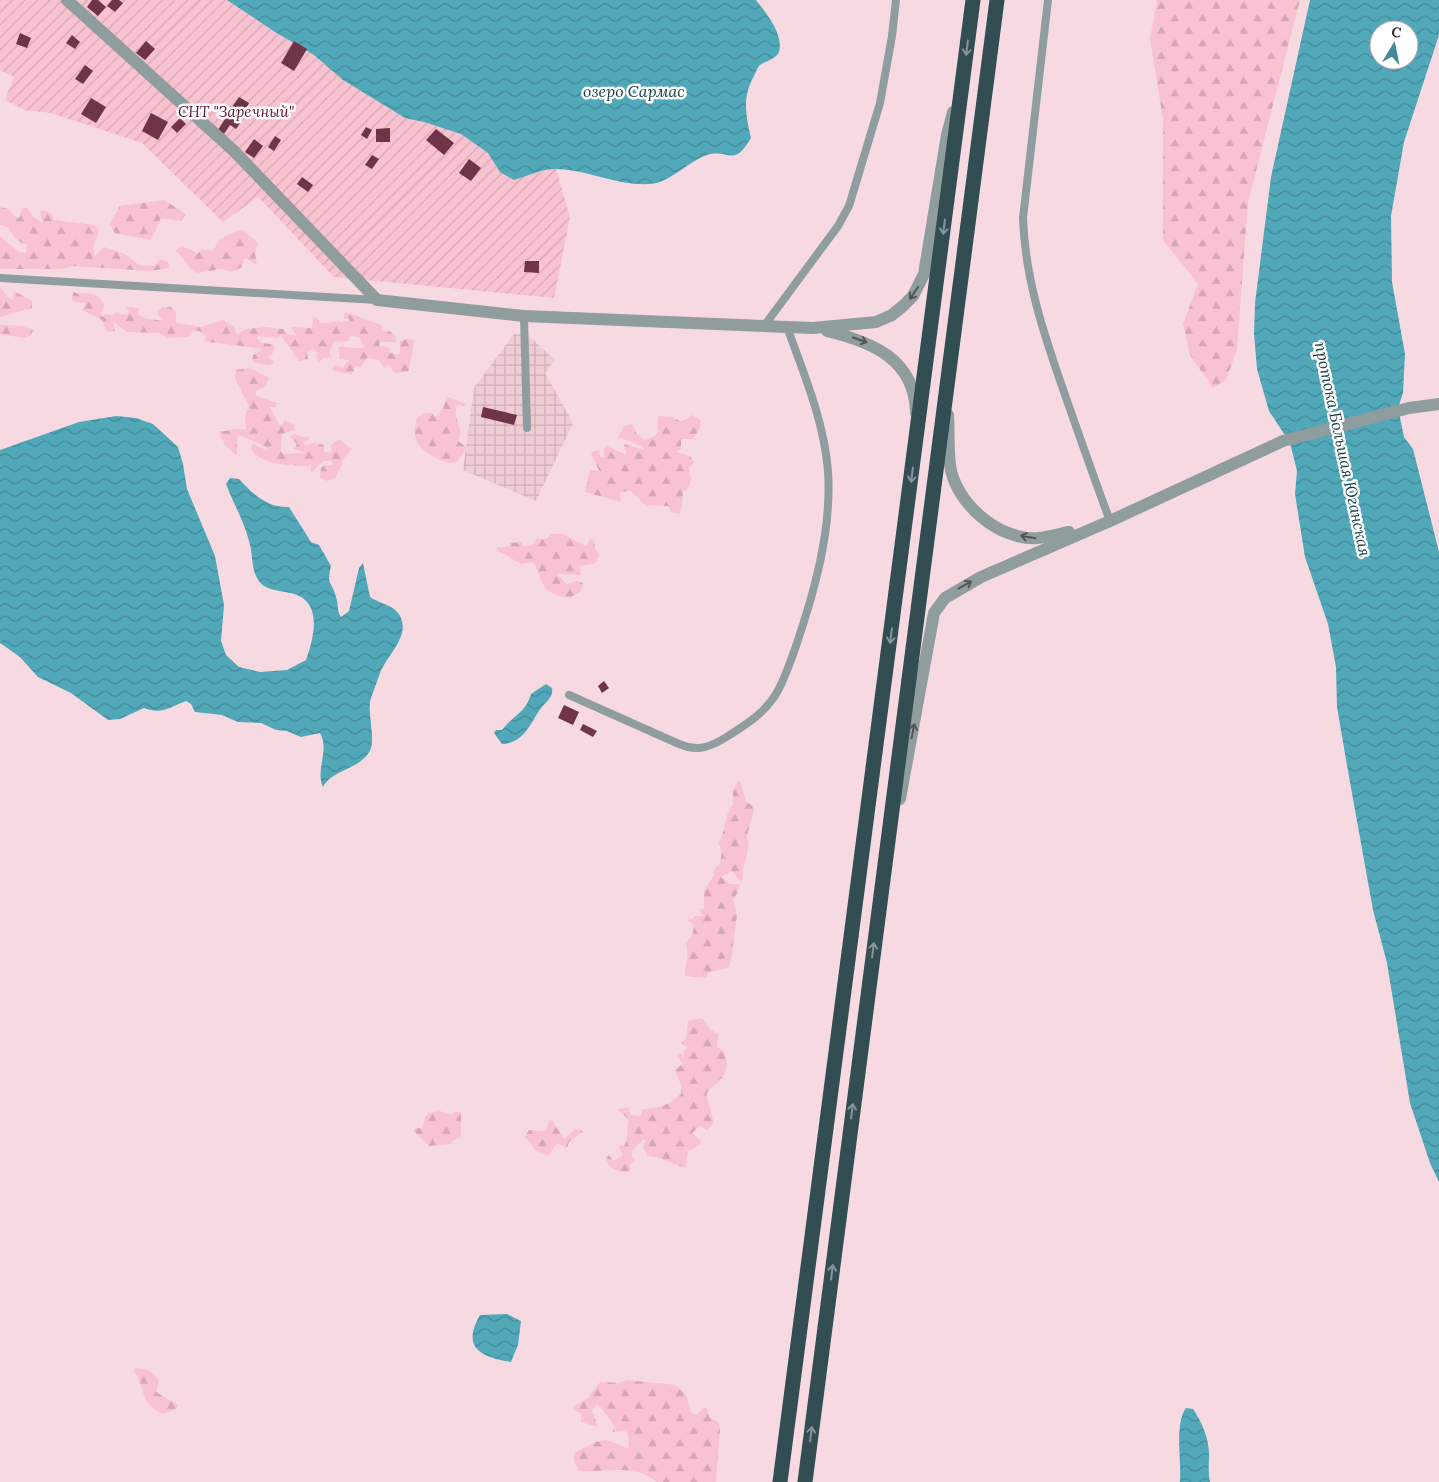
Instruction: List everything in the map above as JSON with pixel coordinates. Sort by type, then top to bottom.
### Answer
[{"type":"highway","points":[[780,1482],[973,0]]},
{"type":"highway","points":[[804,1482],[997,0]]},
{"type":"street","points":[[67,0],[234,151],[377,300],[524,316],[813,328],[876,322],[892,315],[913,296],[924,274],[947,135],[964,76]]},
{"type":"street","points":[[813,328],[860,340],[888,354],[899,366],[914,396],[917,439]]},
{"type":"street","points":[[947,387],[950,466],[962,497],[976,513],[995,526],[1015,535],[1037,538],[1093,527]]},
{"type":"street","points":[[880,899],[920,699],[934,613],[945,598],[981,577],[1110,521],[1283,441],[1409,408],[1439,404]]},
{"type":"lane","points":[[764,326],[838,226],[849,206],[880,103],[892,36],[896,0]]},
{"type":"lane","points":[[1048,0],[1023,218],[1024,248],[1029,278],[1050,351],[1110,521]]},
{"type":"lane","points":[[0,278],[377,300]]},
{"type":"lane","points":[[524,316],[527,428]]},
{"type":"lane","points":[[569,695],[679,744],[697,749],[716,744],[746,726],[766,708],[775,696],[806,616],[822,550],[827,512],[828,474],[825,438],[786,327]]},
{"type":"shaded area","points":[[514,334],[529,336],[555,360],[545,373],[573,423],[536,501],[463,470],[474,388]]},
{"type":"green space","name":"СНТ \"Заречный\"","points":[[0,0],[227,0],[314,55],[343,80],[405,118],[461,134],[488,153],[500,172],[535,173],[556,168],[570,217],[554,298],[334,277],[258,197],[223,222],[142,143],[51,113],[25,110],[5,100],[14,77],[0,70]]},
{"type":"green space","points":[[1157,0],[1300,0],[1248,202],[1237,349],[1226,380],[1213,388],[1190,355],[1183,324],[1198,284],[1163,240],[1163,119],[1150,39]]},
{"type":"green space","points":[[164,200],[186,214],[181,221],[161,218],[151,240],[115,233],[109,224],[120,206]]},
{"type":"green space","points":[[0,207],[8,209],[17,218],[20,217],[22,208],[27,208],[34,217],[43,223],[40,212],[42,210],[52,214],[54,220],[95,225],[99,231],[93,248],[95,256],[104,247],[125,254],[139,265],[155,266],[160,259],[168,262],[169,268],[150,271],[73,266],[63,269],[0,269],[0,236],[19,252],[26,253],[27,245],[16,238],[8,227],[0,225]]},
{"type":"green space","points":[[243,230],[258,243],[255,254],[257,265],[244,259],[242,267],[232,272],[221,269],[196,273],[175,250],[181,247],[191,249],[197,254],[202,249],[213,251],[220,239]]},
{"type":"green space","points":[[0,287],[10,299],[13,300],[14,291],[32,301],[32,308],[0,317]]},
{"type":"green space","points":[[73,292],[94,294],[101,299],[104,305],[101,315],[103,317],[105,314],[113,315],[115,313],[128,315],[129,311],[125,307],[139,308],[138,314],[145,318],[163,321],[157,313],[162,307],[171,307],[176,312],[176,323],[201,327],[223,320],[234,327],[237,334],[246,329],[266,327],[283,329],[288,334],[297,336],[291,327],[312,328],[313,317],[318,318],[320,323],[350,321],[348,318],[343,319],[345,313],[350,314],[380,324],[385,332],[388,330],[396,336],[396,342],[380,342],[379,346],[390,348],[389,352],[397,355],[400,353],[400,341],[406,339],[414,340],[409,371],[394,373],[389,364],[384,368],[379,360],[367,358],[361,367],[356,366],[352,374],[333,371],[334,365],[343,367],[349,360],[340,359],[338,347],[365,347],[359,337],[350,336],[348,341],[334,342],[329,353],[332,357],[324,358],[319,362],[316,357],[318,353],[312,349],[307,352],[308,359],[299,362],[281,335],[278,338],[258,336],[257,339],[262,343],[275,346],[273,353],[268,357],[274,362],[271,365],[254,363],[252,360],[253,355],[263,349],[204,341],[206,336],[198,331],[192,331],[188,337],[169,338],[158,333],[127,332],[113,323],[115,331],[107,332],[102,320],[82,310],[86,303],[74,302],[72,300]]},
{"type":"green space","points":[[0,325],[22,326],[33,330],[31,335],[24,338],[0,334]]},
{"type":"green space","points":[[250,368],[269,378],[265,386],[256,391],[256,396],[277,403],[276,407],[270,407],[279,425],[282,425],[285,420],[295,425],[294,430],[282,434],[281,451],[283,454],[307,453],[294,449],[297,444],[290,437],[295,434],[303,437],[309,436],[309,440],[303,442],[305,445],[313,443],[324,445],[324,452],[332,453],[331,445],[340,439],[348,447],[353,448],[343,459],[335,478],[327,481],[320,478],[321,468],[325,465],[333,465],[331,461],[323,461],[311,473],[311,466],[295,466],[269,462],[255,454],[251,448],[253,444],[267,450],[266,447],[240,435],[237,438],[237,456],[225,445],[219,431],[246,430],[245,415],[249,406],[235,378],[236,370]]},
{"type":"green space","points":[[446,396],[466,404],[464,406],[457,405],[456,415],[460,432],[458,441],[466,447],[460,458],[453,463],[441,460],[424,450],[419,446],[415,433],[417,418],[424,413],[432,413],[435,417],[443,408]]},
{"type":"green space","points":[[692,415],[701,420],[700,427],[693,439],[681,439],[681,449],[676,452],[690,456],[694,463],[689,467],[691,480],[687,490],[683,491],[682,507],[679,514],[670,512],[670,507],[667,506],[649,505],[647,507],[631,491],[620,492],[621,502],[585,492],[590,470],[600,472],[591,454],[593,451],[599,450],[600,456],[604,458],[604,449],[607,446],[626,455],[624,444],[645,450],[641,446],[618,437],[624,426],[632,424],[637,434],[645,440],[657,433],[659,416],[672,417],[682,422]]},
{"type":"green space","points":[[551,534],[563,534],[586,546],[590,539],[594,540],[595,550],[599,554],[596,563],[580,566],[581,575],[557,574],[567,584],[576,581],[583,583],[581,591],[570,598],[549,591],[540,579],[535,564],[532,562],[521,564],[497,550],[497,547],[509,547],[510,543],[521,542],[523,546],[532,545],[536,539],[546,539]]},
{"type":"green space","points":[[738,781],[741,782],[746,802],[752,805],[754,810],[747,836],[749,844],[743,869],[743,880],[740,881],[732,871],[721,877],[730,884],[740,884],[738,892],[733,899],[737,915],[731,961],[728,968],[709,972],[706,978],[685,976],[686,943],[692,936],[694,926],[688,920],[694,919],[694,916],[703,916],[699,910],[704,908],[704,891],[714,875],[715,868],[720,864],[722,851],[718,843],[723,833],[728,813],[733,805],[733,791]]},
{"type":"green space","points":[[702,1018],[710,1029],[718,1034],[717,1047],[723,1050],[726,1061],[724,1075],[707,1093],[714,1123],[707,1130],[700,1126],[692,1133],[700,1140],[701,1144],[688,1151],[686,1168],[647,1156],[643,1147],[646,1141],[643,1139],[632,1151],[632,1157],[636,1161],[630,1164],[630,1171],[622,1171],[611,1167],[606,1157],[609,1155],[613,1160],[616,1160],[623,1154],[619,1146],[624,1146],[626,1143],[629,1120],[617,1109],[629,1107],[630,1115],[640,1116],[643,1109],[664,1106],[681,1094],[681,1085],[675,1070],[683,1064],[677,1056],[682,1053],[684,1061],[684,1051],[688,1048],[681,1043],[686,1039],[688,1021]]},
{"type":"green space","points":[[440,1111],[451,1115],[454,1112],[461,1112],[461,1137],[452,1141],[451,1144],[429,1146],[414,1131],[415,1128],[423,1128],[425,1117],[429,1113]]},
{"type":"green space","points":[[552,1120],[564,1139],[575,1129],[583,1131],[569,1142],[567,1148],[557,1143],[548,1156],[536,1151],[528,1140],[524,1138],[529,1130],[546,1131],[549,1121]]},
{"type":"green space","points":[[135,1368],[154,1374],[159,1381],[156,1392],[178,1405],[176,1409],[163,1414],[150,1405],[134,1371]]},
{"type":"green space","points":[[627,1380],[676,1385],[686,1395],[691,1412],[696,1415],[704,1408],[707,1408],[710,1418],[718,1422],[720,1429],[716,1482],[656,1482],[648,1476],[629,1471],[579,1471],[574,1461],[574,1453],[596,1442],[607,1440],[629,1449],[628,1433],[625,1431],[613,1432],[613,1429],[616,1428],[598,1404],[592,1410],[598,1427],[581,1422],[581,1414],[572,1409],[573,1407],[589,1397],[600,1382],[619,1383]]},
{"type":"water","name":"озеро Сармас","points":[[227,0],[756,0],[777,31],[780,45],[776,56],[759,66],[747,93],[746,108],[751,138],[740,153],[731,156],[721,154],[707,155],[656,183],[631,183],[583,172],[558,169],[541,171],[514,180],[500,172],[488,153],[461,134],[405,118],[343,80],[314,55]]},
{"type":"water","name":"протока Большая Юганская","points":[[1310,0],[1439,0],[1439,35],[1404,142],[1391,216],[1392,282],[1405,354],[1403,393],[1398,408],[1404,437],[1413,449],[1439,552],[1439,1182],[1430,1163],[1410,1103],[1387,963],[1373,910],[1337,707],[1336,667],[1328,624],[1305,557],[1295,494],[1297,471],[1290,443],[1269,411],[1257,369],[1254,334],[1255,303],[1271,177]]},
{"type":"water","points":[[116,416],[136,418],[153,424],[178,447],[187,489],[215,556],[224,605],[221,641],[226,655],[239,667],[260,672],[287,670],[306,660],[312,641],[314,620],[308,603],[301,597],[267,588],[257,578],[247,534],[226,484],[230,478],[239,479],[255,495],[267,503],[289,507],[311,542],[319,545],[331,566],[329,581],[337,600],[341,617],[349,611],[359,568],[363,563],[370,597],[393,608],[400,616],[403,628],[402,634],[380,673],[371,698],[371,749],[357,764],[332,777],[323,787],[321,774],[324,746],[320,733],[301,737],[287,731],[276,730],[261,723],[238,722],[222,715],[195,712],[191,704],[186,701],[156,711],[144,708],[120,719],[108,720],[71,693],[38,677],[20,657],[0,643],[0,450],[79,422]]},
{"type":"water","points":[[546,684],[552,688],[552,695],[525,733],[515,741],[502,744],[494,733],[496,730],[502,730],[522,710],[531,694]]},
{"type":"water","points":[[507,1314],[521,1321],[518,1345],[511,1362],[483,1354],[477,1349],[473,1336],[480,1315]]},
{"type":"water","points":[[1186,1408],[1193,1409],[1206,1437],[1209,1448],[1210,1482],[1180,1482],[1179,1433],[1182,1415]]},
{"type":"building","points":[[92,0],[98,0],[106,7],[98,16],[87,7]]},
{"type":"building","points":[[112,0],[119,0],[123,3],[115,12],[107,6]]},
{"type":"building","points":[[20,33],[31,38],[27,48],[16,44]]},
{"type":"building","points":[[72,35],[80,42],[75,49],[66,43]]},
{"type":"building","points":[[146,41],[155,49],[145,60],[136,53]]},
{"type":"building","points":[[294,41],[307,49],[294,71],[281,63]]},
{"type":"building","points":[[85,65],[93,71],[83,84],[75,79]]},
{"type":"building","points":[[239,97],[249,103],[241,117],[230,110]]},
{"type":"building","points":[[91,98],[106,107],[96,123],[81,114]]},
{"type":"building","points":[[151,113],[168,122],[158,140],[142,131]]},
{"type":"building","points":[[228,114],[241,122],[236,129],[230,125],[224,134],[218,130]]},
{"type":"building","points":[[180,118],[186,124],[177,133],[171,127]]},
{"type":"building","points":[[366,127],[372,130],[367,139],[361,135]]},
{"type":"building","points":[[390,128],[390,142],[376,142],[376,129]]},
{"type":"building","points":[[436,129],[454,143],[444,155],[426,140]]},
{"type":"building","points":[[275,136],[281,140],[274,151],[268,147]]},
{"type":"building","points":[[254,139],[263,146],[254,158],[245,152]]},
{"type":"building","points":[[372,155],[379,159],[372,169],[365,165]]},
{"type":"building","points":[[469,159],[481,168],[471,181],[459,173]]},
{"type":"building","points":[[302,177],[313,185],[308,192],[297,184]]},
{"type":"building","points":[[525,261],[539,261],[539,273],[524,272]]},
{"type":"building","points":[[483,407],[517,415],[514,425],[481,417]]},
{"type":"building","points":[[604,681],[609,688],[602,693],[598,686]]},
{"type":"building","points":[[564,705],[579,712],[573,725],[558,718]]},
{"type":"building","points":[[583,724],[597,731],[593,737],[580,730]]}]
